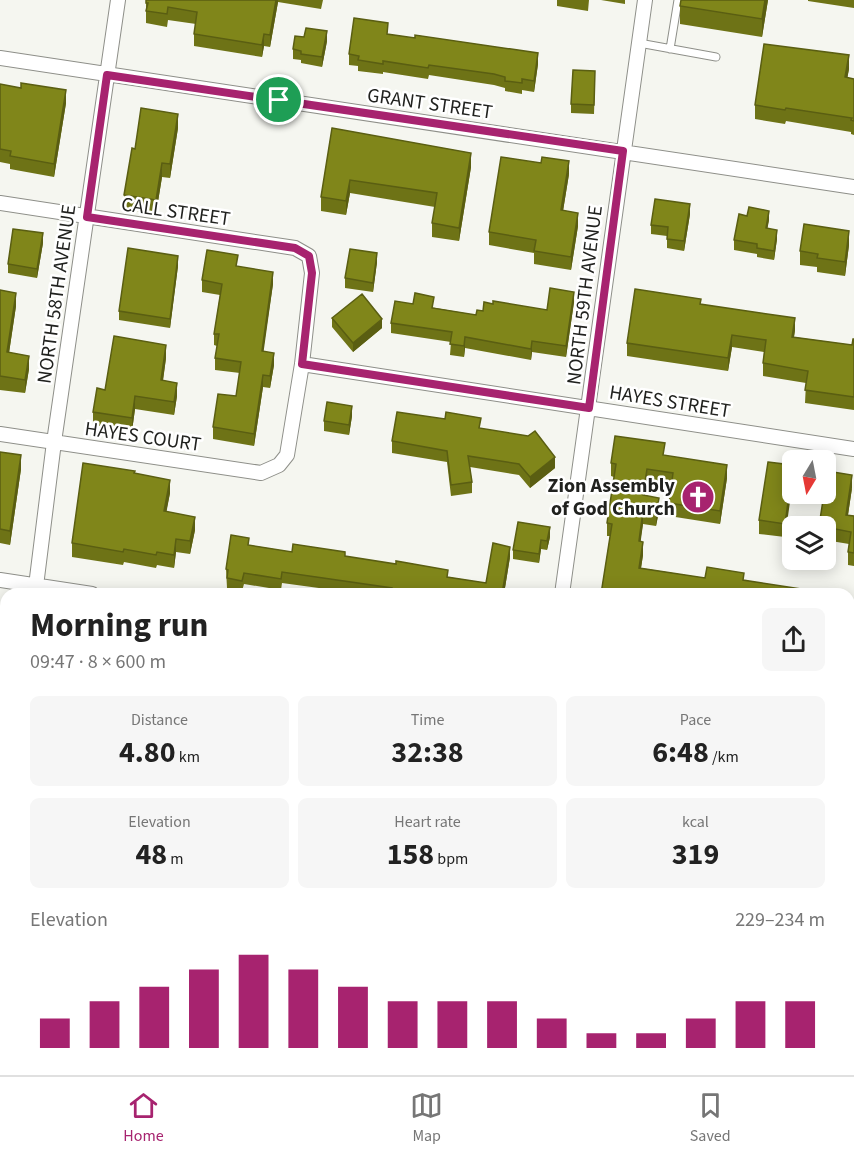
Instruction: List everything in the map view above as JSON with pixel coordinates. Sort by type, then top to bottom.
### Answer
[{"type":"street","name":"NORTH 58TH AVENUE","points":[[35,588],[118,0]]},
{"type":"street","name":"NORTH 59TH AVENUE","points":[[563,588],[645,0]]},
{"type":"street","name":"GRANT STREET","points":[[0,58],[854,187]]},
{"type":"street","name":"CALL STREET","points":[[0,202],[295,248],[309,256],[312,273],[302,364]]},
{"type":"street","name":"HAYES STREET","points":[[302,364],[854,449]]},
{"type":"street","name":"HAYES COURT","points":[[0,434],[261,473],[279,465],[287,455],[302,364]]},
{"type":"street","points":[[0,580],[28,588]]},
{"type":"lane","points":[[670,49],[678,0]]},
{"type":"lane","points":[[638,43],[716,57]]},
{"type":"building","points":[[146,0],[276,0],[270,35],[264,34],[262,45],[194,34],[197,12],[168,7],[167,14],[146,11],[148,3]]},
{"type":"building","points":[[681,0],[765,0],[762,19],[680,6]]},
{"type":"building","points":[[354,18],[388,23],[387,34],[415,38],[415,35],[538,53],[534,81],[522,79],[522,83],[505,81],[505,77],[494,74],[429,65],[428,68],[383,61],[383,64],[358,60],[359,56],[349,54]]},
{"type":"building","points":[[306,28],[327,31],[322,57],[301,54],[301,51],[293,49],[295,36],[304,37]]},
{"type":"building","points":[[764,44],[849,55],[845,77],[854,79],[854,121],[851,120],[852,118],[755,105]]},
{"type":"building","points":[[573,70],[595,71],[594,105],[571,104]]},
{"type":"building","points":[[21,83],[66,90],[54,164],[10,156],[11,151],[0,149],[0,84],[21,88]]},
{"type":"building","points":[[141,108],[178,114],[170,164],[162,163],[156,200],[124,195],[132,148],[135,149]]},
{"type":"building","points":[[332,128],[471,153],[459,228],[432,223],[437,193],[350,180],[346,201],[321,197]]},
{"type":"building","points":[[501,157],[541,163],[542,157],[569,161],[561,210],[578,213],[571,257],[534,251],[536,240],[489,232]]},
{"type":"building","points":[[655,199],[690,204],[684,241],[667,239],[668,227],[651,225]]},
{"type":"building","points":[[749,207],[769,211],[766,228],[777,230],[774,251],[757,248],[757,244],[734,240],[739,214],[747,216]]},
{"type":"building","points":[[804,224],[849,231],[845,262],[817,258],[818,254],[800,251]]},
{"type":"building","points":[[13,229],[43,233],[37,269],[8,264]]},
{"type":"building","points":[[128,248],[178,256],[170,319],[119,311]]},
{"type":"building","points":[[350,249],[377,253],[373,283],[345,278]]},
{"type":"building","points":[[207,250],[238,255],[236,266],[273,272],[262,351],[274,353],[270,376],[263,375],[254,434],[213,427],[218,394],[236,396],[241,362],[215,358],[219,334],[214,334],[222,284],[202,280]]},
{"type":"building","points":[[550,288],[574,292],[566,346],[532,341],[531,349],[465,337],[464,346],[450,344],[452,332],[391,323],[395,301],[413,304],[415,293],[434,297],[432,308],[476,315],[477,310],[483,311],[484,302],[493,304],[493,301],[547,310]]},
{"type":"building","points":[[635,289],[701,299],[700,304],[795,318],[792,337],[852,345],[854,339],[854,397],[805,390],[808,371],[763,363],[766,340],[732,335],[728,358],[627,343]]},
{"type":"building","points":[[0,290],[16,293],[7,352],[29,356],[25,380],[0,376]]},
{"type":"building","points":[[362,294],[382,319],[353,343],[332,318]]},
{"type":"building","points":[[114,336],[166,345],[161,380],[177,383],[174,402],[135,396],[132,418],[93,412],[97,388],[105,390]]},
{"type":"building","points":[[327,402],[352,406],[349,425],[324,421]]},
{"type":"building","points":[[397,412],[445,419],[446,412],[481,418],[479,428],[528,436],[535,431],[555,457],[530,477],[519,464],[468,456],[472,482],[451,485],[447,451],[392,441]]},
{"type":"building","points":[[615,436],[665,443],[663,455],[727,465],[720,511],[669,503],[673,473],[647,469],[643,495],[659,498],[656,514],[643,511],[639,541],[643,542],[639,568],[705,578],[707,567],[744,573],[743,580],[795,588],[602,588],[612,524],[607,523],[616,464],[611,463]]},
{"type":"building","points":[[0,452],[21,455],[10,531],[0,529]]},
{"type":"building","points":[[768,462],[782,464],[782,504],[788,504],[786,516],[782,516],[782,524],[759,520]]},
{"type":"building","points":[[83,463],[135,471],[134,473],[170,480],[164,511],[195,517],[190,541],[176,539],[174,555],[157,552],[156,555],[124,549],[123,552],[72,543]]},
{"type":"building","points":[[836,472],[852,475],[846,515],[854,516],[854,553],[848,552],[851,532],[836,529],[836,516],[821,516],[822,504],[836,504]]},
{"type":"building","points":[[518,522],[550,527],[547,541],[541,540],[539,554],[513,550]]},
{"type":"building","points":[[231,535],[249,538],[248,545],[292,552],[293,544],[345,552],[345,556],[396,564],[396,561],[448,570],[447,577],[486,583],[493,543],[510,547],[503,588],[392,588],[282,572],[281,579],[244,573],[242,581],[227,578],[228,570],[226,569]]},
{"type":"place","name":"Zion Assembly of God Church","points":[[698,497]]},
{"type":"route","points":[[107,75],[279,100],[623,151],[589,408],[302,364],[312,273],[309,256],[295,248],[87,217],[107,75]]}]
